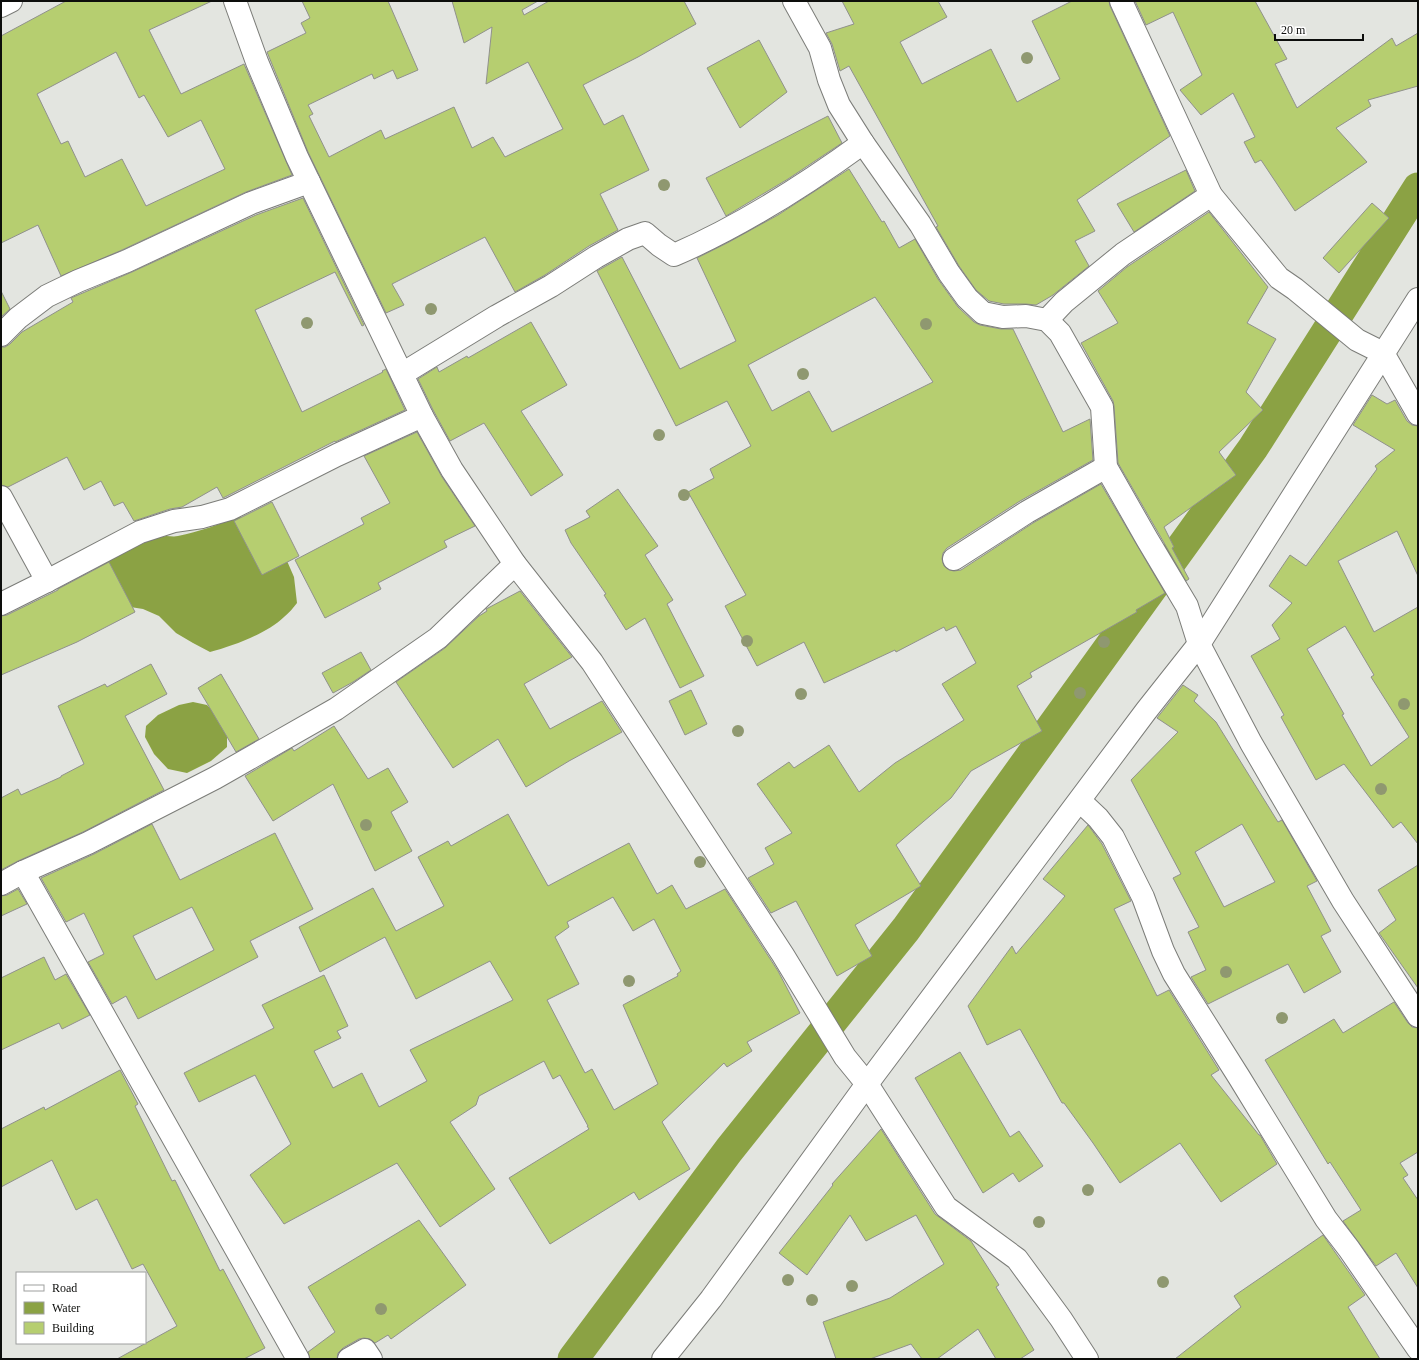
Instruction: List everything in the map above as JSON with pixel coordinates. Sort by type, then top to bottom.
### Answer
[{"type":"street","points":[[1,6],[11,1]]},
{"type":"street","points":[[235,1],[277,112],[309,182],[422,416],[452,470],[515,564],[592,662],[802,985],[845,1056],[867,1084],[946,1207],[1017,1259],[1061,1319],[1087,1359]]},
{"type":"street","points":[[794,1],[820,48],[829,80],[839,105],[863,143],[920,224],[949,273],[966,298],[983,313],[1003,317],[1026,316],[1047,320],[1060,333],[1102,407],[1106,467],[1187,606],[1199,644],[1251,743],[1343,901],[1418,1016]]},
{"type":"street","points":[[1121,1],[1211,196],[1279,278],[1295,289],[1357,340],[1383,353],[1418,414]]},
{"type":"street","points":[[402,374],[628,239],[645,233],[674,255],[726,230],[782,199],[863,143]]},
{"type":"street","points":[[1,335],[18,318],[47,296],[78,281],[148,252],[251,203],[309,182]]},
{"type":"street","points":[[1047,320],[1064,302],[1123,254],[1211,196]]},
{"type":"street","points":[[663,1359],[711,1299],[867,1084],[1146,711],[1199,644],[1418,299]]},
{"type":"street","points":[[1,604],[140,532],[174,521],[202,517],[230,509],[337,455],[422,416]]},
{"type":"street","points":[[954,559],[1027,512],[1106,467]]},
{"type":"street","points":[[1,497],[47,581]]},
{"type":"street","points":[[1,884],[23,872],[88,843],[215,778],[336,709],[438,638],[515,564]]},
{"type":"street","points":[[1080,801],[1098,818],[1113,837],[1143,897],[1163,951],[1174,974],[1326,1219],[1349,1249],[1418,1349]]},
{"type":"street","points":[[23,872],[298,1359]]},
{"type":"street","points":[[349,1359],[365,1350],[371,1359]]},
{"type":"water","points":[[239,517],[258,520],[284,554],[294,577],[297,603],[288,614],[277,623],[259,634],[239,643],[210,652],[176,633],[159,616],[143,609],[124,606],[94,570],[119,555],[157,538],[194,532]]},
{"type":"water","points":[[193,702],[207,705],[219,717],[227,731],[227,747],[211,761],[187,773],[168,769],[154,754],[145,737],[146,726],[158,715],[179,705]]},
{"type":"building","points":[[66,1],[212,1],[149,30],[181,94],[244,64],[292,175],[246,192],[122,250],[61,276],[38,225],[1,243],[1,36]],"holes":[[[116,52],[139,98],[144,95],[168,137],[201,120],[225,169],[146,206],[122,159],[85,177],[68,141],[61,144],[37,94]]]},
{"type":"building","points":[[302,1],[388,1],[418,70],[397,79],[393,70],[374,79],[372,74],[308,105],[313,114],[309,116],[329,157],[381,130],[385,139],[454,107],[472,148],[493,137],[505,157],[563,129],[528,62],[486,84],[492,27],[464,43],[452,1],[538,1],[522,10],[524,15],[549,1],[684,1],[696,24],[638,57],[583,85],[604,125],[623,115],[649,170],[600,194],[618,230],[589,246],[545,275],[515,292],[485,237],[392,284],[404,305],[386,313],[308,152],[267,52],[306,33],[301,23],[310,18]]},
{"type":"building","points":[[842,1],[938,1],[947,17],[900,42],[922,84],[991,49],[1017,102],[1060,79],[1032,21],[1072,1],[1109,1],[1170,136],[1077,200],[1095,231],[1075,241],[1089,266],[1053,295],[1036,305],[1004,304],[989,301],[976,290],[959,266],[936,227],[938,226],[849,66],[840,71],[832,44],[826,33],[854,24]]},
{"type":"building","points":[[1135,1],[1255,1],[1287,59],[1275,64],[1297,108],[1392,38],[1396,46],[1418,33],[1418,86],[1368,100],[1371,106],[1336,128],[1367,162],[1295,211],[1261,160],[1255,163],[1244,142],[1255,137],[1233,93],[1201,115],[1180,90],[1202,75],[1173,12],[1146,25]]},
{"type":"building","points":[[759,40],[787,92],[740,128],[707,68]]},
{"type":"building","points":[[828,116],[842,143],[788,179],[726,216],[706,178]]},
{"type":"building","points":[[849,169],[882,222],[884,221],[899,248],[915,239],[938,279],[958,307],[974,322],[980,325],[1001,329],[1013,329],[1063,432],[1090,419],[1093,460],[1020,501],[947,548],[943,553],[942,559],[944,566],[949,570],[961,570],[1033,523],[1101,484],[1165,593],[1136,610],[1137,612],[1030,673],[1032,677],[1017,686],[1042,731],[971,771],[951,798],[896,845],[921,886],[855,925],[872,956],[837,976],[796,901],[771,913],[748,878],[774,864],[765,848],[792,833],[757,784],[789,762],[794,768],[829,745],[859,792],[895,763],[964,720],[942,684],[976,663],[956,626],[946,631],[944,627],[896,652],[895,650],[824,683],[804,642],[757,666],[725,606],[746,595],[688,492],[714,478],[710,469],[751,446],[727,401],[676,426],[597,271],[622,257],[680,369],[736,341],[697,258],[778,215]],"holes":[[[875,297],[933,382],[832,432],[809,391],[772,411],[748,365]]]},
{"type":"building","points":[[1186,170],[1195,191],[1134,232],[1117,204]]},
{"type":"building","points":[[303,198],[364,325],[362,326],[335,272],[255,310],[302,412],[383,372],[382,371],[386,369],[405,410],[335,441],[223,498],[217,487],[182,507],[170,509],[134,521],[123,502],[114,506],[101,481],[84,490],[67,457],[8,487],[1,485],[1,347],[5,347],[10,344],[22,332],[73,302],[71,298],[132,272],[256,215]]},
{"type":"building","points":[[1372,203],[1389,218],[1339,273],[1323,258]]},
{"type":"building","points":[[1209,212],[1268,287],[1247,323],[1276,339],[1246,392],[1263,410],[1219,452],[1236,475],[1164,527],[1174,547],[1172,548],[1189,579],[1186,581],[1118,463],[1113,401],[1081,343],[1118,323],[1098,291],[1127,267]]},
{"type":"building","points":[[1,291],[10,309],[1,317]]},
{"type":"building","points":[[531,322],[567,385],[521,411],[563,475],[531,496],[484,423],[450,441],[418,379],[437,367],[439,372],[467,356],[468,358]]},
{"type":"building","points":[[1372,395],[1387,404],[1395,400],[1407,421],[1412,425],[1418,426],[1418,576],[1397,531],[1338,561],[1374,632],[1418,607],[1418,844],[1401,822],[1393,828],[1344,764],[1316,780],[1281,717],[1284,715],[1251,656],[1280,639],[1272,625],[1292,603],[1269,586],[1290,555],[1306,566],[1377,469],[1375,466],[1395,450],[1353,425]],"holes":[[[1345,626],[1374,675],[1371,677],[1409,737],[1371,766],[1342,715],[1344,714],[1307,649]]]},
{"type":"building","points":[[417,432],[442,477],[475,526],[444,541],[447,547],[378,583],[381,589],[325,618],[295,560],[364,524],[361,518],[390,503],[364,456]]},
{"type":"building","points":[[618,489],[658,546],[645,555],[673,600],[667,604],[704,676],[680,688],[645,618],[626,630],[604,595],[606,594],[571,543],[565,530],[590,517],[586,511]]},
{"type":"building","points":[[272,502],[299,556],[262,575],[234,521]]},
{"type":"building","points":[[109,562],[135,612],[77,642],[1,675],[1,616],[7,615],[58,590]]},
{"type":"building","points":[[520,591],[572,657],[524,684],[550,729],[602,701],[622,732],[526,787],[498,739],[453,768],[396,682],[445,648],[479,616],[487,611],[486,609]]},
{"type":"building","points":[[361,652],[371,670],[333,693],[322,673]]},
{"type":"building","points":[[151,664],[167,694],[125,716],[164,790],[83,832],[1,870],[1,798],[18,789],[21,795],[61,777],[84,764],[58,706],[105,684],[107,687]]},
{"type":"building","points":[[221,674],[259,739],[236,752],[198,688]]},
{"type":"building","points":[[1183,685],[1198,695],[1194,701],[1216,722],[1278,822],[1282,820],[1317,881],[1307,886],[1331,931],[1321,936],[1341,972],[1304,993],[1288,964],[1208,1004],[1191,977],[1206,970],[1188,932],[1199,927],[1173,878],[1181,874],[1131,780],[1178,732],[1157,718]],"holes":[[[1242,824],[1275,882],[1224,907],[1195,852]]]},
{"type":"building","points":[[691,690],[707,724],[685,735],[669,701]]},
{"type":"building","points":[[334,726],[368,779],[388,768],[408,802],[391,812],[412,851],[375,871],[333,784],[273,821],[245,776],[292,748],[294,751]]},
{"type":"building","points":[[508,814],[548,886],[629,843],[657,894],[672,885],[686,909],[725,889],[778,971],[800,1013],[747,1042],[752,1051],[727,1067],[724,1063],[662,1122],[690,1169],[639,1200],[634,1192],[550,1244],[509,1178],[589,1129],[560,1075],[553,1079],[544,1061],[479,1096],[476,1105],[450,1122],[495,1189],[440,1227],[397,1163],[284,1224],[250,1175],[291,1144],[255,1075],[199,1102],[184,1073],[274,1028],[262,1005],[324,975],[348,1026],[337,1031],[341,1038],[314,1051],[333,1088],[362,1073],[379,1107],[427,1081],[410,1050],[513,1000],[490,961],[416,999],[385,937],[320,972],[299,927],[373,888],[396,931],[444,906],[418,857],[448,841],[451,846]],"holes":[[[613,897],[633,931],[654,919],[681,971],[677,974],[678,976],[623,1005],[658,1084],[614,1110],[592,1069],[585,1073],[547,1000],[579,984],[555,937],[569,927],[567,922]]]},
{"type":"building","points":[[152,824],[180,880],[275,833],[313,909],[250,941],[258,957],[138,1019],[126,996],[112,1004],[88,962],[104,954],[84,913],[66,922],[41,878],[94,854]],"holes":[[[192,907],[214,950],[156,980],[133,936]]]},
{"type":"building","points":[[1088,825],[1102,844],[1131,901],[1114,909],[1157,996],[1169,990],[1219,1070],[1211,1075],[1260,1135],[1277,1164],[1221,1202],[1180,1143],[1120,1183],[1064,1103],[1062,1103],[1020,1029],[987,1045],[968,1006],[1012,946],[1016,954],[1065,896],[1043,879]]},
{"type":"building","points":[[1418,865],[1418,988],[1379,933],[1396,920],[1378,890]]},
{"type":"building","points":[[18,889],[27,904],[1,916],[1,896],[7,895]]},
{"type":"building","points":[[44,957],[55,980],[66,974],[90,1015],[62,1029],[59,1023],[1,1050],[1,978]]},
{"type":"building","points":[[1394,1002],[1408,1023],[1412,1027],[1418,1028],[1418,1152],[1400,1163],[1408,1175],[1403,1178],[1418,1200],[1418,1288],[1396,1253],[1376,1266],[1343,1221],[1361,1210],[1330,1162],[1328,1164],[1265,1060],[1334,1019],[1343,1033]]},
{"type":"building","points":[[960,1052],[1010,1137],[1019,1131],[1043,1166],[1019,1182],[1013,1173],[983,1193],[915,1078]]},
{"type":"building","points":[[120,1070],[138,1104],[135,1106],[172,1181],[175,1180],[220,1271],[223,1269],[265,1348],[244,1359],[117,1359],[177,1326],[143,1264],[132,1269],[97,1199],[76,1210],[52,1160],[1,1187],[1,1129],[44,1107],[45,1110]]},
{"type":"building","points":[[881,1129],[935,1214],[971,1241],[999,1285],[996,1287],[1034,1350],[1020,1359],[996,1359],[978,1329],[937,1359],[922,1359],[911,1344],[870,1359],[836,1359],[823,1322],[890,1298],[944,1264],[916,1215],[866,1241],[850,1215],[807,1275],[779,1253],[833,1185],[832,1184]]},
{"type":"building","points":[[419,1220],[466,1285],[391,1339],[388,1335],[375,1343],[370,1339],[359,1339],[343,1348],[338,1353],[337,1359],[310,1359],[308,1352],[335,1332],[308,1287]]},
{"type":"building","points":[[1323,1235],[1365,1295],[1348,1307],[1380,1359],[1175,1359],[1241,1307],[1234,1296]]},
{"type":"waterway","points":[[573,1359],[729,1150],[906,929],[1253,448],[1418,188]]}]
